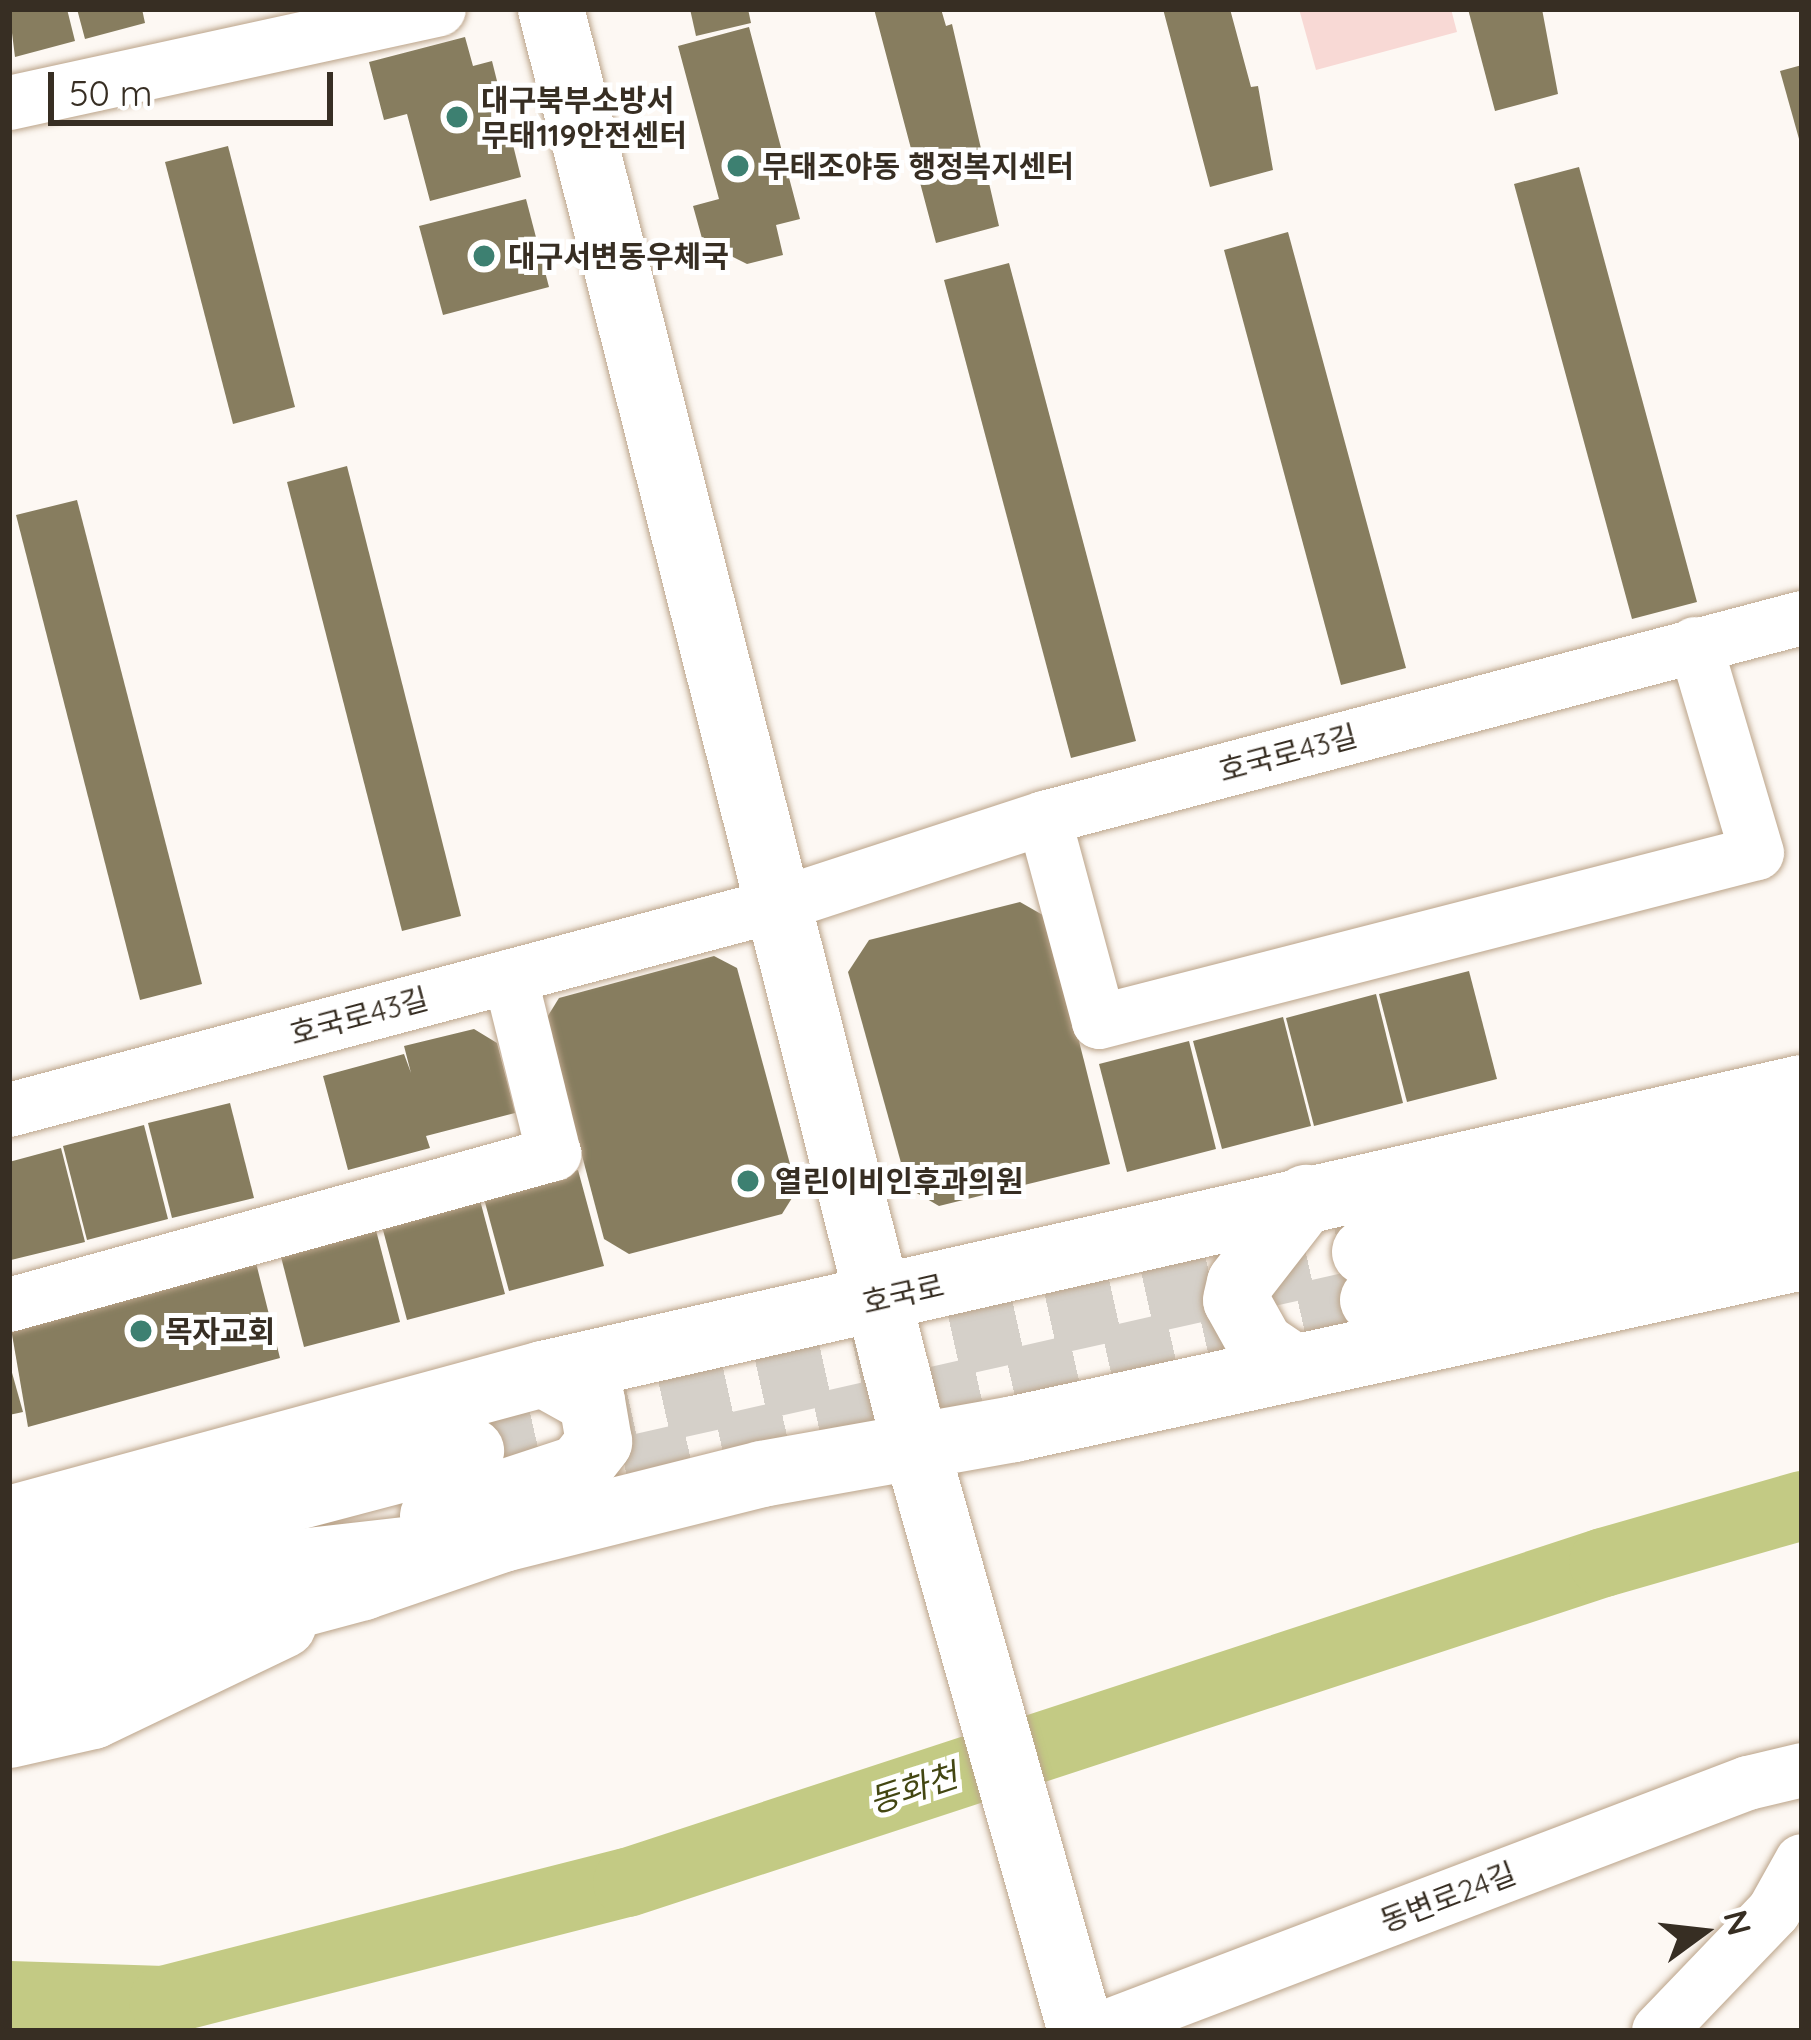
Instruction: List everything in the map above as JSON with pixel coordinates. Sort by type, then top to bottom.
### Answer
[{"type":"main road","points":[[551,9],[915,1444],[1081,2014]]},
{"type":"main road","name":"호국로","points":[[9,1519],[543,1374],[1802,1088]]},
{"type":"main road","points":[[1802,1146],[1369,1276],[1802,1202]]},
{"type":"main road","points":[[1294,1368],[1261,1345],[1236,1300],[1240,1282],[1306,1198]]},
{"type":"main road","points":[[9,1682],[363,1587],[503,1539],[915,1444],[1294,1368],[1802,1257]]},
{"type":"main road","points":[[9,1639],[291,1563],[579,1468],[599,1442],[592,1400],[543,1374]]},
{"type":"main road","points":[[9,1573],[471,1451]]},
{"type":"main road","points":[[291,1563],[503,1539]]},
{"type":"main road","points":[[9,1735],[94,1716],[363,1587]]},
{"type":"street","points":[[9,103],[439,9]]},
{"type":"street","name":"호국로43길","points":[[9,1110],[778,905],[1044,818],[1802,618]]},
{"type":"street","points":[[1044,818],[1100,1022],[1756,853],[1695,644]]},
{"type":"street","points":[[9,1305],[554,1154],[510,976]]},
{"type":"street","name":"동변로24길","points":[[1081,2014],[1748,1784],[1802,1771]]},
{"type":"street","points":[[1659,2031],[1774,1911],[1802,1862]]},
{"type":"shaded area","points":[[1299,9],[1451,9],[1457,32],[1316,70]]},
{"type":"building","points":[[9,9],[67,9],[75,41],[15,57]]},
{"type":"building","points":[[77,9],[142,9],[145,23],[85,39]]},
{"type":"building","points":[[690,9],[748,9],[751,23],[696,36]]},
{"type":"building","points":[[874,9],[941,9],[946,26],[952,24],[999,226],[936,243]]},
{"type":"building","points":[[1163,9],[1230,9],[1251,87],[1258,86],[1273,170],[1210,187]]},
{"type":"building","points":[[1468,9],[1542,9],[1558,94],[1495,111]]},
{"type":"building","points":[[749,27],[800,219],[776,225],[783,255],[747,264],[703,242],[693,206],[719,199],[678,46]]},
{"type":"building","name":"대구북부소방서 무태119안전센터","points":[[465,37],[473,66],[492,61],[521,177],[430,201],[407,114],[384,120],[369,62]]},
{"type":"building","points":[[1802,65],[1802,146],[1801,146],[1780,71]]},
{"type":"building","points":[[228,146],[295,407],[233,424],[165,162]]},
{"type":"building","points":[[1579,167],[1697,602],[1632,619],[1514,184]]},
{"type":"building","name":"대구서변동우체국","points":[[526,199],[549,287],[443,315],[419,226]]},
{"type":"building","points":[[1288,232],[1406,668],[1341,685],[1224,250]]},
{"type":"building","points":[[1009,263],[1136,741],[1071,758],[944,280]]},
{"type":"building","points":[[347,466],[461,916],[402,931],[287,482]]},
{"type":"building","points":[[77,500],[202,984],[140,1000],[16,515]]},
{"type":"building","points":[[1020,902],[1048,918],[1110,1164],[939,1206],[908,1188],[848,972],[869,940]]},
{"type":"building","points":[[714,956],[737,968],[797,1190],[782,1214],[629,1254],[604,1239],[546,1019],[559,998]]},
{"type":"building","points":[[1469,971],[1497,1079],[1407,1102],[1379,994]]},
{"type":"building","points":[[1376,994],[1403,1103],[1314,1126],[1286,1018]]},
{"type":"building","points":[[1283,1017],[1311,1126],[1222,1149],[1193,1041]]},
{"type":"building","points":[[474,1029],[497,1043],[515,1113],[426,1136],[430,1148],[348,1170],[323,1076],[404,1054],[411,1073],[404,1046]]},
{"type":"building","points":[[1189,1041],[1216,1149],[1127,1172],[1099,1064]]},
{"type":"building","points":[[230,1103],[254,1198],[172,1218],[148,1123]]},
{"type":"building","points":[[144,1125],[168,1219],[87,1240],[63,1146]]},
{"type":"building","points":[[61,1148],[85,1242],[11,1260],[9,1162]]},
{"type":"building","points":[[578,1170],[604,1266],[509,1291],[483,1195]]},
{"type":"building","points":[[477,1189],[505,1294],[407,1320],[379,1215]]},
{"type":"building","points":[[372,1215],[400,1322],[304,1347],[279,1249]]},
{"type":"building","name":"목자교회","points":[[253,1251],[280,1358],[28,1427],[9,1317]]},
{"type":"building","points":[[9,1362],[23,1412],[9,1415]]},
{"type":"waterway","name":"동화천","points":[[9,1995],[163,2000],[627,1882],[1603,1562],[1802,1505]]},
{"type":"tunnel","points":[[471,1451],[1365,1252]]},
{"type":"tunnel","points":[[529,1492],[1373,1300]]},
{"type":"place","name":"대구북부소방서 무태119안전센터","points":[[457,117]]},
{"type":"place","name":"무태조야동 행정복지센터","points":[[738,166]]},
{"type":"place","name":"대구서변동우체국","points":[[484,256]]},
{"type":"place","name":"열린이비인후과의원","points":[[748,1181]]},
{"type":"place","name":"목자교회","points":[[141,1331]]}]
